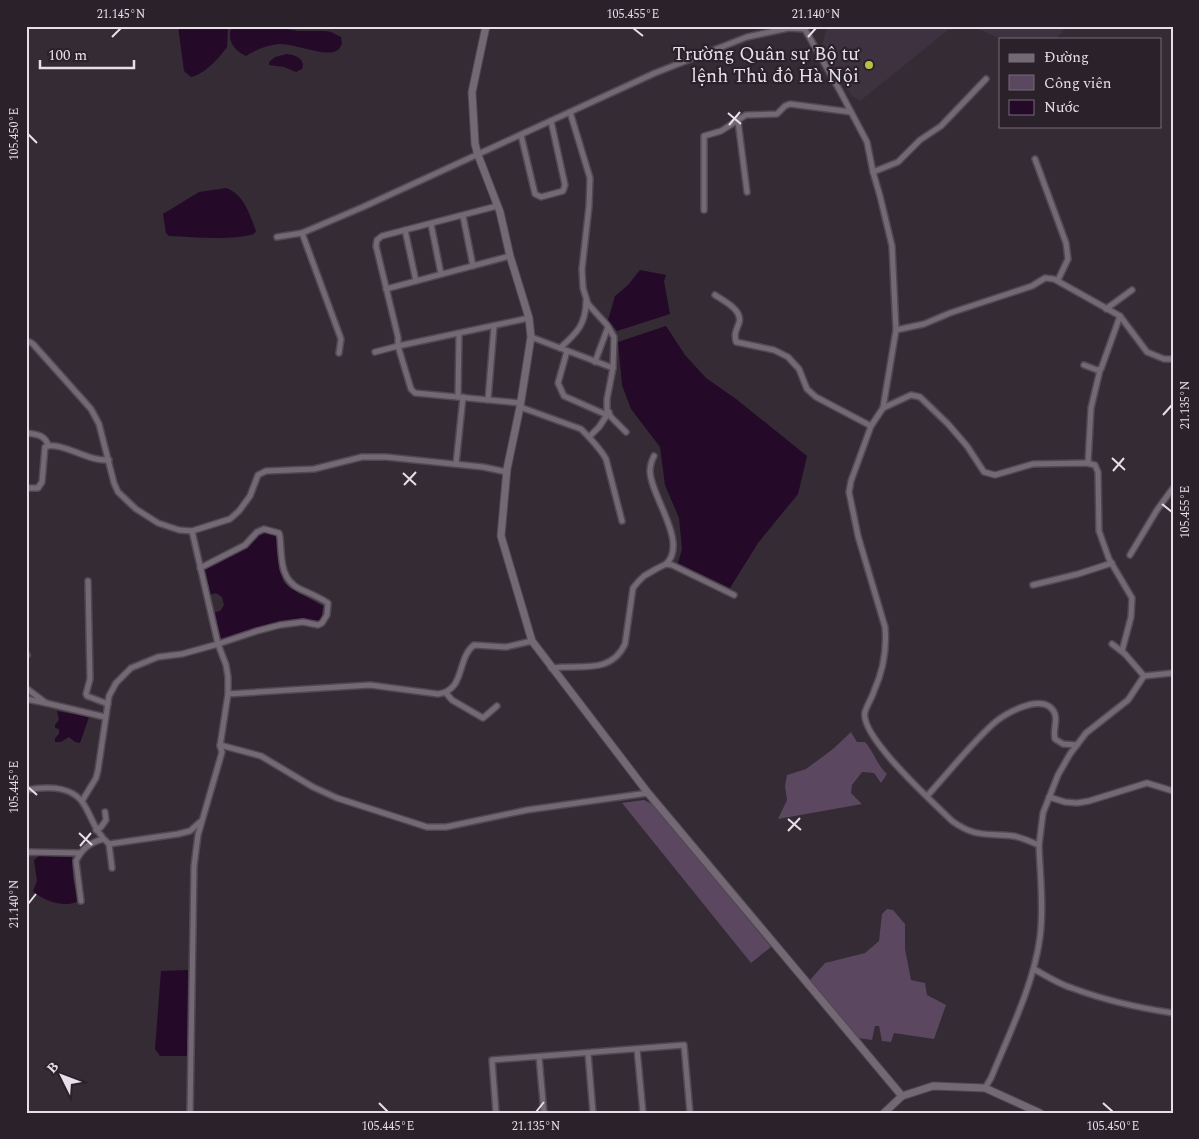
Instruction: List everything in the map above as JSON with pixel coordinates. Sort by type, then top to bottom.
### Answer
[{"type":"street","points":[[486,26],[472,92],[475,144],[497,206],[529,318],[531,337],[507,472],[501,536],[532,641],[648,793],[902,1096]]},
{"type":"street","points":[[277,237],[302,233],[478,155],[655,73],[747,37],[789,28],[803,28],[867,142],[892,246],[896,330],[883,408],[871,426],[848,492],[858,536],[886,627],[887,642],[876,689],[864,714],[872,736],[895,764],[952,821],[973,833],[1015,836],[1039,845]]},
{"type":"street","points":[[873,172],[898,162],[906,156],[920,140],[941,126],[986,79]]},
{"type":"street","points":[[704,210],[704,136],[718,132],[751,114],[777,114],[790,104],[851,112]]},
{"type":"street","points":[[570,112],[590,178],[582,269],[583,288],[591,307],[614,337],[613,368],[607,399],[608,414],[599,427],[588,437]]},
{"type":"street","points":[[521,135],[535,194],[541,197],[563,191],[565,185],[550,121]]},
{"type":"street","points":[[738,121],[747,192]]},
{"type":"street","points":[[1035,159],[1066,243],[1068,259],[1058,280]]},
{"type":"street","points":[[497,206],[382,236],[377,240],[376,246],[398,346],[413,392],[520,405],[581,430],[603,453],[606,459],[622,521]]},
{"type":"street","points":[[463,216],[473,266]]},
{"type":"street","points":[[431,224],[441,274]]},
{"type":"street","points":[[405,230],[416,281]]},
{"type":"street","points":[[302,233],[341,339],[340,354]]},
{"type":"street","points":[[386,289],[510,256]]},
{"type":"street","points":[[896,330],[932,321],[950,313],[1032,286],[1046,278],[1058,280],[1120,316],[1147,352],[1164,359],[1173,359]]},
{"type":"street","points":[[1106,309],[1132,290]]},
{"type":"street","points":[[715,295],[735,309],[739,315],[740,320],[734,334],[736,342],[774,350],[788,358],[799,369],[807,389],[816,397],[871,426]]},
{"type":"street","points":[[560,348],[584,321],[586,298]]},
{"type":"street","points":[[1088,463],[1090,408],[1100,370],[1120,316]]},
{"type":"street","points":[[376,352],[529,318]]},
{"type":"street","points":[[488,400],[494,326]]},
{"type":"street","points":[[595,362],[608,327]]},
{"type":"street","points":[[456,464],[460,397],[459,333]]},
{"type":"street","points":[[531,337],[613,368]]},
{"type":"street","points":[[26,343],[33,344],[91,409],[99,424],[114,483],[123,498],[158,523],[179,530],[192,531],[230,519],[239,511],[250,496],[258,475],[266,471],[314,469],[362,457],[386,457],[483,467],[507,472]]},
{"type":"street","points":[[567,351],[558,384],[564,396],[608,414],[626,432]]},
{"type":"street","points":[[1084,365],[1100,370]]},
{"type":"street","points":[[883,408],[911,395],[920,397],[948,424],[967,446],[981,468],[989,474],[995,475],[1033,464],[1088,463],[1095,465],[1097,469],[1098,526],[1104,547],[1132,598],[1131,617],[1122,651]]},
{"type":"street","points":[[26,433],[43,437],[48,445]]},
{"type":"street","points":[[48,445],[96,459],[109,460]]},
{"type":"street","points":[[26,488],[38,488],[42,482],[45,447],[48,445]]},
{"type":"street","points":[[551,668],[568,666],[598,667],[621,653],[634,588],[644,576],[670,560],[672,553],[671,532],[652,483],[650,472],[654,456]]},
{"type":"street","points":[[1130,555],[1156,510],[1173,488]]},
{"type":"street","points":[[82,801],[96,778],[111,691],[131,668],[158,658],[182,654],[280,625],[303,622],[318,625],[325,620],[329,606],[324,601],[295,586],[285,576],[282,567],[279,533],[269,529],[257,532],[245,545],[200,568]]},
{"type":"street","points":[[190,1113],[194,866],[198,835],[222,752],[220,745],[228,694],[226,666],[218,644],[192,531]]},
{"type":"street","points":[[1033,585],[1112,563]]},
{"type":"street","points":[[666,564],[672,565],[734,594]]},
{"type":"street","points":[[88,581],[90,679],[86,694],[108,704]]},
{"type":"street","points":[[228,694],[370,684],[438,694],[446,693],[455,683],[465,658],[474,644],[506,647],[532,641]]},
{"type":"street","points":[[1112,644],[1122,651],[1144,676]]},
{"type":"street","points":[[1144,676],[1173,673]]},
{"type":"street","points":[[985,1088],[991,1078],[1034,969],[1040,936],[1039,845],[1044,813],[1049,797],[1058,775],[1070,754],[1086,734],[1128,700],[1144,676]]},
{"type":"street","points":[[26,688],[46,703]]},
{"type":"street","points":[[446,693],[452,700],[483,718],[497,706]]},
{"type":"street","points":[[26,699],[105,717]]},
{"type":"street","points":[[928,796],[993,724],[1025,706],[1039,703],[1050,706],[1057,719],[1054,732],[1055,739],[1063,744],[1077,746]]},
{"type":"street","points":[[220,745],[261,756],[337,798],[397,819],[427,827],[446,827],[527,810],[648,793]]},
{"type":"street","points":[[1049,797],[1065,802],[1077,803],[1147,783],[1173,791]]},
{"type":"street","points":[[26,790],[55,788],[74,794],[82,801],[96,830],[109,844],[112,868]]},
{"type":"street","points":[[96,830],[106,820],[105,812]]},
{"type":"street","points":[[109,844],[178,834],[194,828],[202,820]]},
{"type":"street","points":[[81,901],[76,861],[80,853],[92,842],[103,839]]},
{"type":"street","points":[[26,854],[38,852],[80,853]]},
{"type":"street","points":[[1034,969],[1070,988],[1145,1009],[1173,1013]]},
{"type":"street","points":[[496,1113],[492,1060],[684,1045],[690,1113]]},
{"type":"street","points":[[637,1049],[643,1113]]},
{"type":"street","points":[[588,1053],[593,1113]]},
{"type":"street","points":[[539,1057],[544,1113]]},
{"type":"street","points":[[884,1113],[902,1096],[933,1086],[985,1088],[1040,1113]]},
{"type":"shaded area","name":"Trường Quân sự Bộ tư lệnh Thủ đô Hà Nội","points":[[827,26],[953,26],[860,101],[853,97],[843,83],[822,46]]},
{"type":"shaded area","points":[[971,26],[1067,26],[1057,38],[999,39]]},
{"type":"green space","points":[[851,732],[857,742],[865,742],[887,774],[881,783],[874,773],[862,772],[852,785],[851,793],[862,804],[778,819],[787,800],[785,786],[787,775],[806,769],[833,749]]},
{"type":"green space","points":[[644,800],[656,806],[771,947],[751,963],[622,803]]},
{"type":"green space","points":[[887,909],[893,910],[905,924],[905,949],[911,980],[925,983],[927,995],[946,1005],[934,1039],[894,1033],[891,1042],[882,1041],[879,1026],[875,1026],[872,1040],[858,1038],[810,980],[825,963],[865,953],[879,941],[882,914]]},
{"type":"water","points":[[178,26],[228,26],[227,47],[216,61],[201,73],[191,77],[184,71]]},
{"type":"water","points":[[232,26],[270,26],[298,31],[325,31],[341,37],[342,44],[336,51],[328,53],[279,44],[262,48],[246,56],[232,44],[230,31]]},
{"type":"water","points":[[287,54],[299,58],[303,65],[302,69],[296,72],[284,67],[269,65],[269,62],[275,57]]},
{"type":"water","points":[[226,188],[242,200],[256,231],[254,234],[212,238],[169,236],[166,233],[163,214],[199,192]]},
{"type":"water","points":[[640,270],[666,275],[664,281],[670,314],[617,331],[608,320],[615,296],[628,285]]},
{"type":"water","points":[[666,326],[685,355],[706,378],[736,399],[807,456],[798,494],[758,543],[730,588],[678,563],[682,549],[679,518],[665,485],[660,447],[631,409],[622,385],[618,342]]},
{"type":"water","points":[[262,532],[277,536],[279,569],[284,582],[290,588],[323,606],[321,623],[304,621],[219,640],[213,613],[220,611],[224,605],[222,597],[216,593],[209,595],[203,568],[242,550]]},
{"type":"water","points":[[57,711],[89,717],[80,743],[75,742],[69,737],[61,742],[55,742],[55,738],[59,734],[59,729],[55,728],[59,720]]},
{"type":"water","points":[[39,856],[72,857],[73,878],[78,901],[61,904],[48,900],[33,891],[37,881],[34,860]]},
{"type":"water","points":[[188,970],[187,1056],[160,1056],[155,1049],[161,971]]},
{"type":"place","name":"Trường Quân sự Bộ tư lệnh Thủ đô Hà Nội","points":[[869,65]]}]
